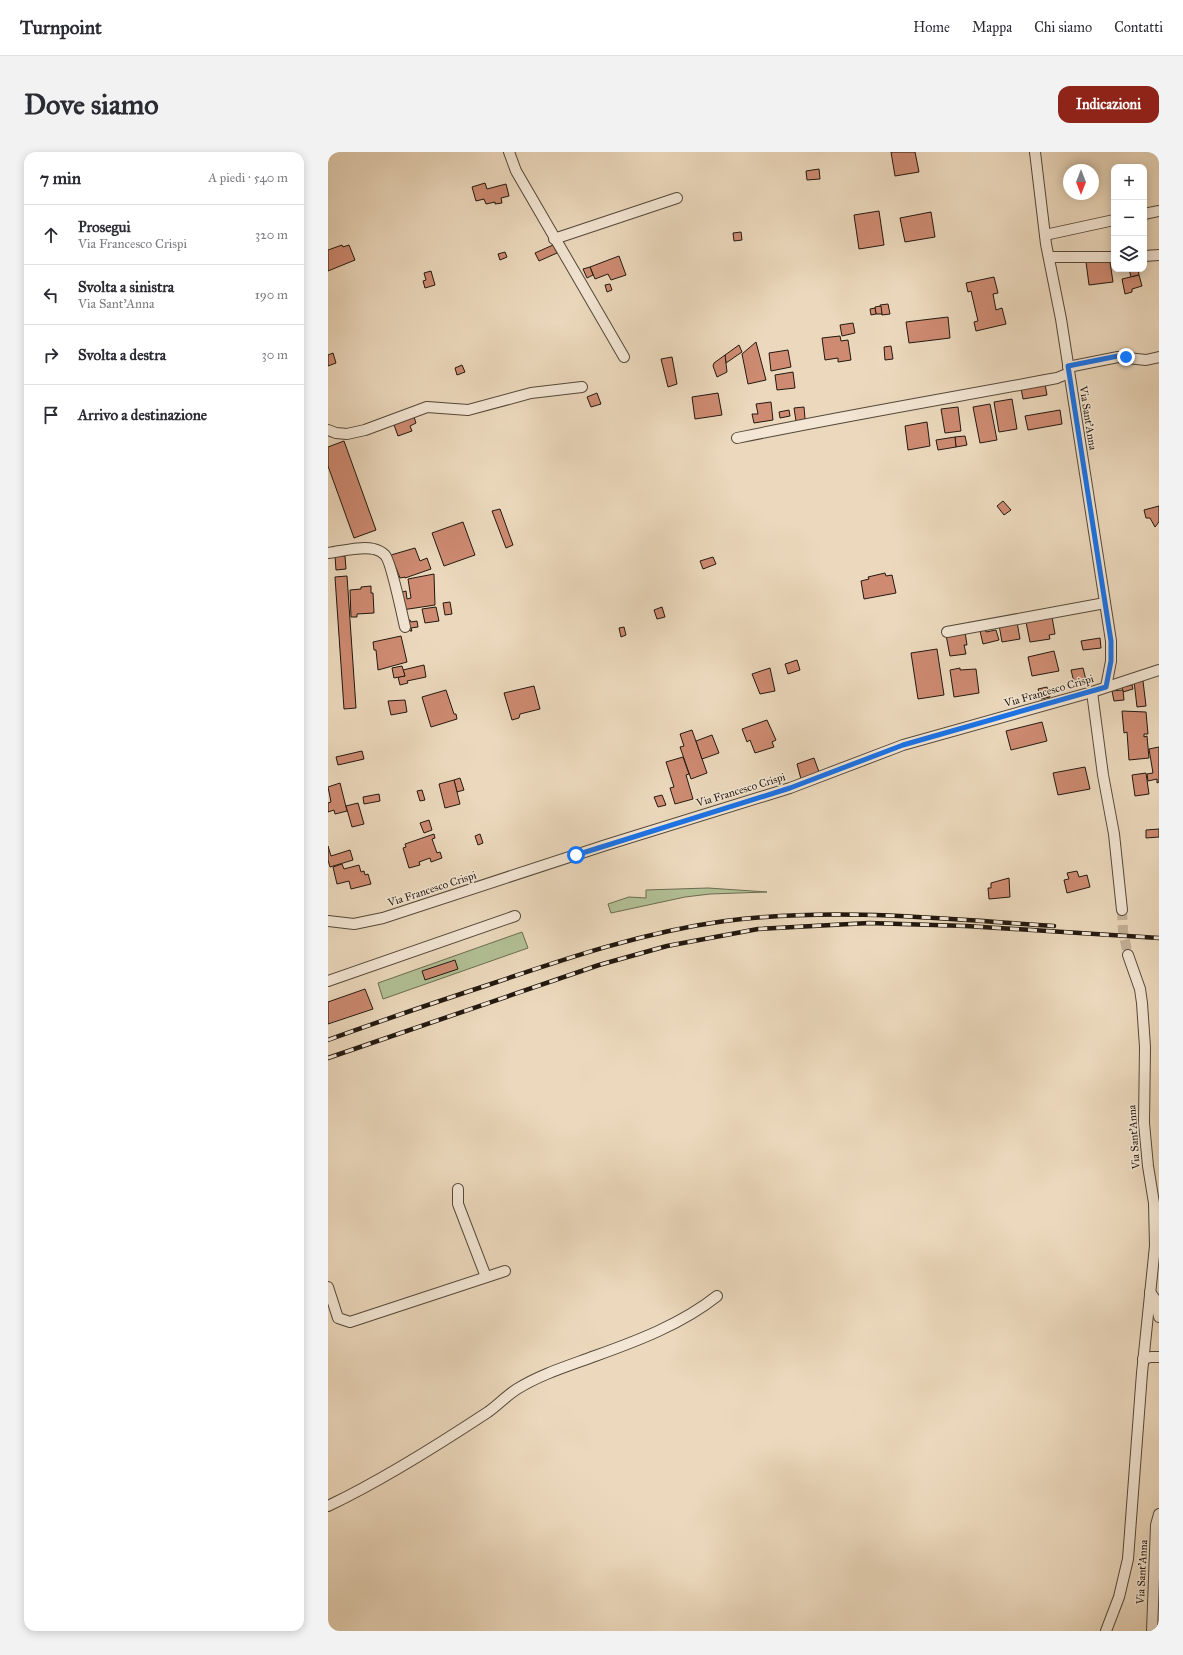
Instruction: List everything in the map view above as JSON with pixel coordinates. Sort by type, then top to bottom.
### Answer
[{"type":"street","points":[[509,152],[516,171],[554,239],[624,357]]},
{"type":"street","name":"Via Sant'Anna","points":[[1035,152],[1045,235],[1061,318],[1111,641],[1111,661],[1106,687]]},
{"type":"street","points":[[554,239],[677,198]]},
{"type":"street","points":[[1147,213],[1159,211]]},
{"type":"street","points":[[1045,235],[1111,221]]},
{"type":"street","points":[[1147,256],[1159,255]]},
{"type":"street","points":[[1049,257],[1111,257]]},
{"type":"street","points":[[737,438],[867,412],[1057,378],[1068,370],[1118,356],[1146,360],[1159,357]]},
{"type":"street","points":[[328,430],[336,433],[347,434],[365,430],[427,407],[468,410],[531,393],[582,387]]},
{"type":"street","points":[[328,553],[366,548],[376,549],[386,555],[391,568],[394,588],[405,627]]},
{"type":"street","points":[[948,632],[1105,604]]},
{"type":"street","name":"Via Francesco Crispi","points":[[328,921],[354,924],[382,918],[606,845],[790,788],[908,744],[1092,692],[1159,670]]},
{"type":"street","points":[[1092,692],[1103,775],[1114,834],[1122,910]]},
{"type":"street","points":[[328,981],[515,916]]},
{"type":"street","name":"Via Sant'Anna","points":[[1128,954],[1140,989],[1142,1003],[1145,1047],[1144,1123],[1155,1224],[1150,1292],[1155,1299],[1159,1317]]},
{"type":"street","points":[[458,1189],[458,1204],[486,1277]]},
{"type":"street","points":[[328,1287],[338,1318],[350,1322],[505,1271]]},
{"type":"street","points":[[1106,1631],[1119,1597],[1128,1559],[1143,1359],[1150,1292]]},
{"type":"street","points":[[328,1506],[350,1495],[452,1435],[490,1411],[516,1390],[556,1369],[595,1356],[653,1333],[684,1318],[717,1296]]},
{"type":"street","points":[[1143,1359],[1151,1357],[1159,1358]]},
{"type":"street","name":"Via Sant'Anna","points":[[1152,1631],[1156,1525],[1159,1514]]},
{"type":"green space","points":[[708,888],[767,892],[710,894],[685,897],[611,913],[608,904],[629,897],[646,898],[646,890]]},
{"type":"green space","points":[[522,932],[528,948],[383,999],[378,983]]},
{"type":"building","points":[[891,152],[915,152],[919,172],[895,176]]},
{"type":"building","points":[[819,169],[820,179],[807,180],[806,171]]},
{"type":"building","points":[[485,183],[487,189],[506,184],[509,196],[501,198],[502,203],[495,204],[495,202],[486,204],[484,199],[476,201],[472,187]]},
{"type":"building","points":[[879,211],[884,245],[859,249],[854,215]]},
{"type":"building","points":[[931,212],[935,237],[905,242],[900,218]]},
{"type":"building","points":[[741,232],[742,240],[734,241],[733,233]]},
{"type":"building","points":[[342,245],[343,247],[349,245],[355,260],[328,271],[328,250]]},
{"type":"building","points":[[553,245],[557,253],[539,261],[535,253]]},
{"type":"building","points":[[505,252],[507,257],[500,260],[498,254]]},
{"type":"building","points":[[619,256],[626,275],[611,280],[608,274],[595,279],[590,267]]},
{"type":"building","points":[[1104,260],[1104,262],[1110,262],[1113,282],[1089,285],[1086,262]]},
{"type":"building","points":[[590,267],[593,275],[587,278],[583,269]]},
{"type":"building","points":[[431,271],[435,285],[425,288],[423,281],[426,280],[424,273]]},
{"type":"building","points":[[1130,272],[1138,272],[1139,275],[1131,277]]},
{"type":"building","points":[[1139,275],[1142,286],[1132,289],[1132,292],[1125,294],[1122,279]]},
{"type":"building","points":[[994,277],[998,293],[993,294],[996,310],[1002,308],[1006,324],[976,331],[974,322],[978,321],[971,291],[968,292],[966,283]]},
{"type":"building","points":[[610,284],[612,290],[607,292],[605,285]]},
{"type":"building","points":[[888,304],[890,314],[882,315],[880,305]]},
{"type":"building","points":[[881,306],[882,314],[876,314],[875,307]]},
{"type":"building","points":[[875,308],[876,314],[871,315],[870,309]]},
{"type":"building","points":[[948,317],[950,338],[909,343],[906,322]]},
{"type":"building","points":[[853,323],[855,333],[842,336],[840,325]]},
{"type":"building","points":[[840,336],[841,341],[848,340],[851,360],[838,362],[838,358],[825,360],[822,338]]},
{"type":"building","points":[[756,342],[766,380],[748,384],[742,354]]},
{"type":"building","points":[[739,345],[742,352],[726,363],[725,355]]},
{"type":"building","points":[[891,346],[893,359],[885,360],[884,347]]},
{"type":"building","points":[[788,350],[791,367],[771,371],[769,353]]},
{"type":"building","points":[[333,353],[336,363],[328,366],[328,355]]},
{"type":"building","points":[[725,355],[727,372],[717,377],[713,366],[714,363]]},
{"type":"building","points":[[672,357],[677,384],[668,387],[661,359]]},
{"type":"building","points":[[462,365],[465,372],[457,375],[455,368]]},
{"type":"building","points":[[793,372],[795,388],[777,390],[775,375]]},
{"type":"building","points":[[1045,384],[1047,395],[1023,399],[1021,388]]},
{"type":"building","points":[[597,393],[601,404],[591,407],[587,397]]},
{"type":"building","points":[[718,393],[722,415],[695,419],[692,397]]},
{"type":"building","points":[[1012,399],[1017,429],[999,432],[994,402]]},
{"type":"building","points":[[771,402],[773,420],[754,423],[752,414],[758,414],[756,404]]},
{"type":"building","points":[[990,404],[997,440],[980,443],[973,407]]},
{"type":"building","points":[[804,407],[805,419],[796,421],[794,408]]},
{"type":"building","points":[[958,407],[961,431],[945,433],[941,409]]},
{"type":"building","points":[[789,410],[790,416],[780,418],[779,412]]},
{"type":"building","points":[[1060,410],[1062,424],[1028,430],[1025,416]]},
{"type":"building","points":[[413,414],[416,423],[410,426],[412,431],[398,436],[393,422]]},
{"type":"building","points":[[927,422],[930,446],[908,450],[905,426]]},
{"type":"building","points":[[965,436],[967,445],[956,447],[955,437]]},
{"type":"building","points":[[955,437],[956,447],[938,450],[936,440]]},
{"type":"building","points":[[344,441],[376,530],[354,538],[328,466],[328,447]]},
{"type":"building","points":[[1003,501],[1011,510],[1004,515],[997,506]]},
{"type":"building","points":[[1159,506],[1159,522],[1155,527],[1150,518],[1146,518],[1144,510]]},
{"type":"building","points":[[500,509],[513,545],[506,548],[492,511]]},
{"type":"building","points":[[463,522],[475,555],[444,566],[432,533]]},
{"type":"building","points":[[415,548],[420,561],[427,558],[431,569],[405,578],[400,578],[391,555]]},
{"type":"building","points":[[335,556],[345,556],[346,569],[336,570]]},
{"type":"building","points":[[713,557],[716,564],[703,569],[700,561]]},
{"type":"building","points":[[885,573],[886,576],[892,575],[896,593],[864,599],[861,581],[869,579],[868,577]]},
{"type":"building","points":[[434,574],[435,605],[402,610],[399,593],[406,591],[407,599],[411,598],[408,579]]},
{"type":"building","points":[[347,576],[356,708],[344,709],[335,577]]},
{"type":"building","points":[[371,586],[371,593],[373,593],[374,613],[357,614],[357,617],[351,617],[350,590]]},
{"type":"building","points":[[450,602],[452,614],[445,615],[443,603]]},
{"type":"building","points":[[436,607],[439,621],[425,623],[422,609]]},
{"type":"building","points":[[662,607],[665,617],[657,619],[654,610]]},
{"type":"building","points":[[1052,617],[1055,634],[1049,635],[1050,639],[1030,642],[1026,622]]},
{"type":"building","points":[[408,620],[411,622],[417,621],[418,627],[411,628],[412,631],[410,631]]},
{"type":"building","points":[[1017,622],[1020,639],[1002,642],[999,625]]},
{"type":"building","points":[[624,627],[626,635],[621,637],[619,628]]},
{"type":"building","points":[[985,629],[986,632],[996,630],[999,640],[983,644],[980,631]]},
{"type":"building","points":[[965,632],[967,645],[964,645],[966,654],[950,656],[946,635]]},
{"type":"building","points":[[401,636],[407,662],[378,670],[376,650],[374,650],[373,642]]},
{"type":"building","points":[[1100,638],[1101,648],[1083,650],[1081,641]]},
{"type":"building","points":[[937,649],[944,695],[918,699],[911,653]]},
{"type":"building","points":[[1054,651],[1059,671],[1032,676],[1028,657]]},
{"type":"building","points":[[797,660],[800,670],[788,674],[785,664]]},
{"type":"building","points":[[424,665],[426,677],[407,681],[408,683],[400,685],[398,677],[405,676],[403,670]]},
{"type":"building","points":[[402,666],[405,676],[394,678],[392,668]]},
{"type":"building","points":[[770,668],[775,691],[760,694],[752,674]]},
{"type":"building","points":[[960,668],[960,670],[976,669],[979,693],[954,697],[950,670]]},
{"type":"building","points":[[1083,668],[1086,680],[1074,682],[1071,670]]},
{"type":"building","points":[[1134,681],[1143,681],[1146,706],[1137,707]]},
{"type":"building","points":[[1132,685],[1133,689],[1123,692],[1122,687]]},
{"type":"building","points":[[534,686],[540,709],[520,714],[519,718],[512,720],[504,693]]},
{"type":"building","points":[[1047,687],[1050,697],[1041,699],[1038,689]]},
{"type":"building","points":[[446,690],[457,719],[431,727],[422,697]]},
{"type":"building","points":[[1123,690],[1124,700],[1114,701],[1112,691]]},
{"type":"building","points":[[405,700],[407,712],[391,715],[388,701]]},
{"type":"building","points":[[1122,711],[1146,712],[1148,734],[1144,734],[1144,737],[1147,736],[1149,758],[1129,760],[1127,732],[1124,733]]},
{"type":"building","points":[[767,720],[776,740],[772,742],[774,747],[755,753],[750,740],[747,742],[742,729]]},
{"type":"building","points":[[1042,722],[1047,741],[1011,750],[1006,731]]},
{"type":"building","points":[[692,730],[707,773],[691,779],[680,747],[684,746],[680,734]]},
{"type":"building","points":[[712,735],[719,753],[702,759],[696,741]]},
{"type":"building","points":[[1159,747],[1159,782],[1157,783],[1157,779],[1148,781],[1147,774],[1153,773],[1149,749]]},
{"type":"building","points":[[362,751],[364,759],[338,765],[336,757]]},
{"type":"building","points":[[683,757],[689,774],[686,775],[693,799],[675,804],[670,788],[674,787],[666,762]]},
{"type":"building","points":[[814,758],[819,772],[801,779],[797,764]]},
{"type":"building","points":[[1085,767],[1090,789],[1058,795],[1053,773]]},
{"type":"building","points":[[1146,773],[1149,794],[1135,796],[1132,775]]},
{"type":"building","points":[[460,778],[464,790],[457,792],[454,780]]},
{"type":"building","points":[[454,780],[460,804],[445,808],[439,784]]},
{"type":"building","points":[[340,783],[347,811],[335,814],[334,810],[328,812],[328,803],[331,802],[328,787]]},
{"type":"building","points":[[422,790],[425,800],[420,801],[417,791]]},
{"type":"building","points":[[379,794],[380,801],[364,804],[363,797]]},
{"type":"building","points":[[662,795],[666,805],[658,807],[654,797]]},
{"type":"building","points":[[358,803],[364,824],[352,827],[346,806]]},
{"type":"building","points":[[429,820],[432,830],[424,833],[420,823]]},
{"type":"building","points":[[1159,829],[1159,837],[1146,838],[1146,830]]},
{"type":"building","points":[[434,834],[435,838],[432,839],[437,853],[440,852],[442,858],[431,862],[430,858],[419,862],[420,865],[409,868],[403,848],[406,847],[405,844]]},
{"type":"building","points":[[480,834],[483,843],[478,845],[475,836]]},
{"type":"building","points":[[328,846],[331,856],[350,850],[353,860],[330,867],[328,860]]},
{"type":"building","points":[[342,864],[344,869],[359,865],[361,872],[364,871],[365,875],[368,874],[371,884],[351,889],[349,881],[337,884],[333,867]]},
{"type":"building","points":[[1077,871],[1079,877],[1087,875],[1090,887],[1067,893],[1064,880],[1069,879],[1067,873]]},
{"type":"building","points":[[1009,878],[1010,897],[989,899],[988,888],[991,888],[991,883]]},
{"type":"building","points":[[455,960],[458,969],[425,980],[422,971]]},
{"type":"building","points":[[365,989],[373,1009],[328,1024],[328,1002]]},
{"type":"tunnel","points":[[1122,910],[1123,931],[1128,955]]},
{"type":"railway","points":[[328,1040],[608,946],[666,932],[725,921],[766,917],[848,915],[930,918],[1054,926]]},
{"type":"railway","points":[[328,1058],[599,965],[667,946],[758,929],[869,923],[966,926],[1159,938]]},
{"type":"route","points":[[576,855],[790,788],[903,745],[1106,687],[1111,661],[1111,641],[1090,503],[1073,407],[1068,366],[1118,356],[1126,357]]}]
